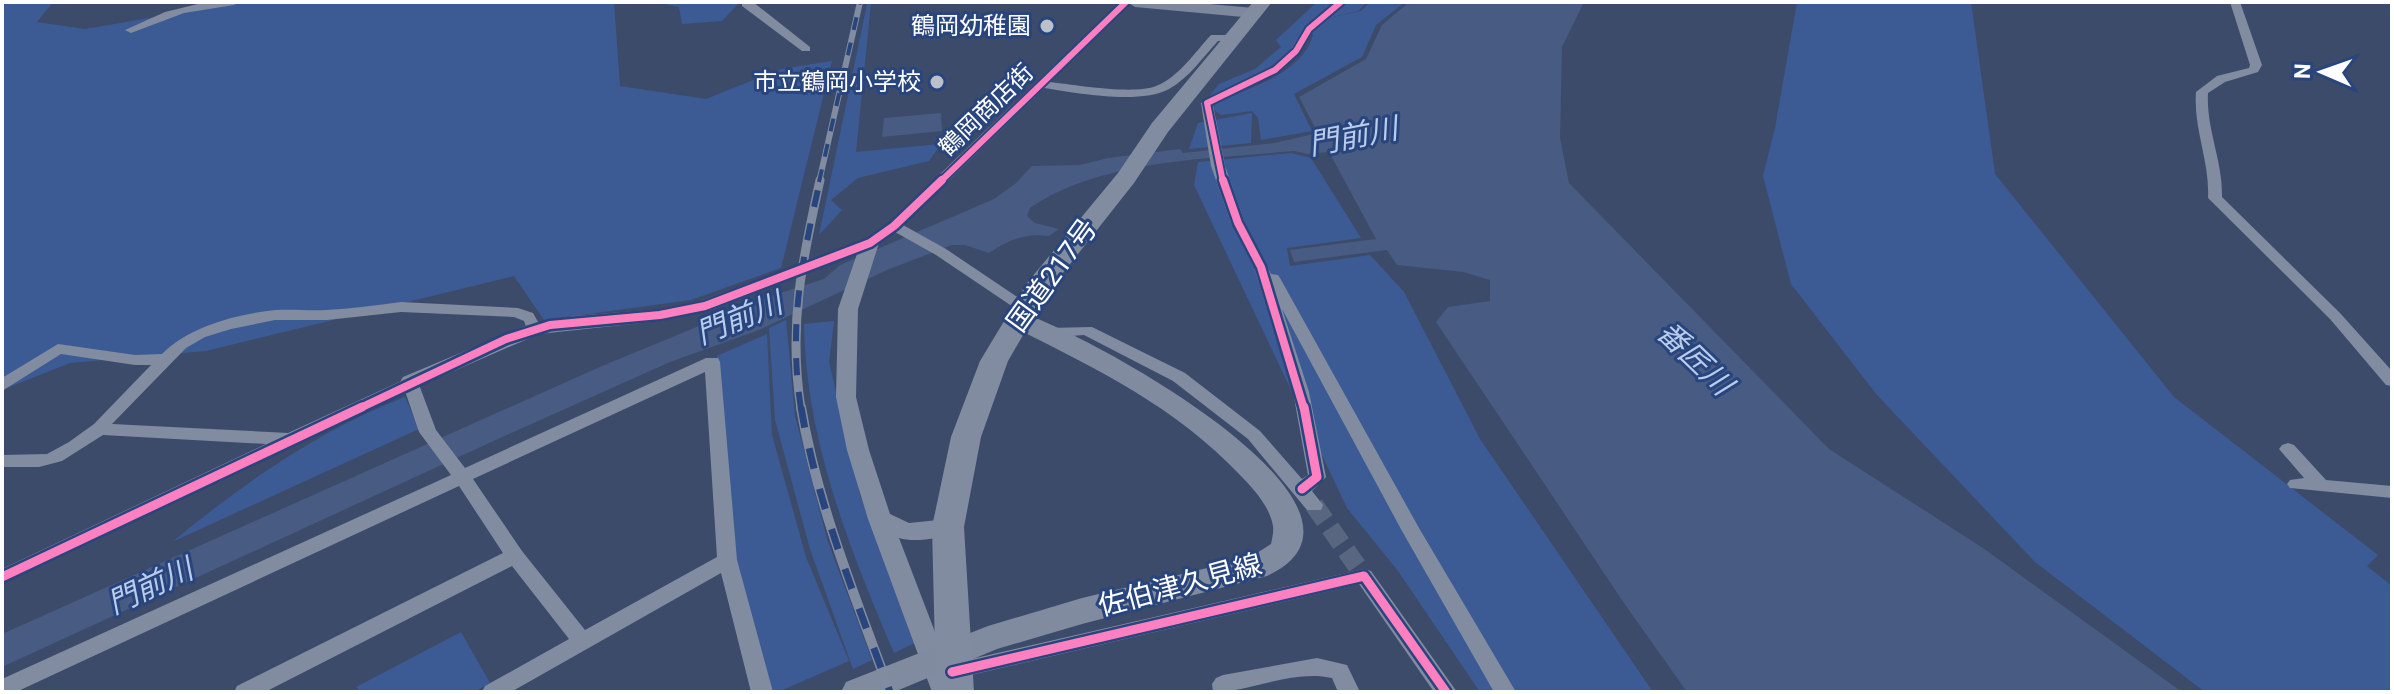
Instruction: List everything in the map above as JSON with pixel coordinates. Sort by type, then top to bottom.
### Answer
[{"type":"highway","name":"国道217号","points":[[951,685],[948,527],[966,437],[994,361],[1020,313],[1047,274],[1259,7]]},
{"type":"main road","points":[[1135,2],[1259,7]]},
{"type":"main road","name":"佐伯津久見線","points":[[858,692],[988,639],[1082,611],[1243,572],[1276,558],[1288,540],[1282,508],[1252,469],[1222,440],[1144,383],[1046,333],[1020,313]]},
{"type":"street","points":[[131,30],[161,14],[207,3],[234,2]]},
{"type":"street","points":[[748,2],[746,4],[806,49]]},
{"type":"street","name":"鶴岡商店街","points":[[868,247],[900,228],[1126,2]]},
{"type":"street","points":[[1302,489],[1317,477],[1301,392],[1260,263],[1238,223],[1218,166],[1207,103],[1275,70],[1296,51],[1309,29],[1341,2]]},
{"type":"street","points":[[2235,2],[2256,65],[2254,70],[2221,79],[2202,92],[2198,113],[2210,149],[2217,185],[2215,198],[2335,316],[2392,381]]},
{"type":"street","points":[[1041,84],[1071,89],[1160,89],[1185,70],[1215,37],[1235,38]]},
{"type":"street","points":[[900,228],[941,252],[1020,313]]},
{"type":"street","points":[[868,247],[848,309],[846,397],[858,450],[880,519],[951,685],[1361,571],[1446,692]]},
{"type":"street","points":[[2,577],[410,382],[534,329],[574,322],[660,315],[705,306],[868,247]]},
{"type":"street","points":[[1260,263],[1266,266],[1411,531],[1505,692]]},
{"type":"street","points":[[2,461],[52,460],[101,429],[106,420],[180,345],[199,334],[275,315],[327,315],[401,307],[514,312],[526,314],[532,320],[534,329]]},
{"type":"street","points":[[1046,333],[1086,330],[1179,377],[1254,435],[1314,505]]},
{"type":"street","points":[[2,386],[58,349],[135,360],[166,359]]},
{"type":"street","points":[[2,689],[712,362],[727,560],[762,692]]},
{"type":"street","points":[[410,382],[428,432],[515,556],[582,641]]},
{"type":"street","points":[[101,429],[291,439]]},
{"type":"street","points":[[2288,449],[2321,486]]},
{"type":"street","points":[[2296,484],[2392,492]]},
{"type":"street","points":[[880,519],[906,532],[948,527]]},
{"type":"street","points":[[245,692],[515,556]]},
{"type":"street","points":[[493,692],[727,560]]},
{"type":"street","points":[[1224,692],[1223,684],[1317,666],[1340,671],[1349,692]]},
{"type":"shaded area","points":[[2,2],[53,2],[37,22],[85,29],[243,2],[614,2],[620,86],[706,99],[781,69],[832,61],[781,268],[691,300],[544,320],[514,276],[206,351],[70,363],[2,390]]},
{"type":"shaded area","points":[[655,2],[739,3],[722,21],[682,24],[679,7]]},
{"type":"shaded area","points":[[1317,2],[1367,2],[1358,11],[1324,19],[1361,11],[1370,2],[1405,2],[1376,25],[1362,57],[1294,94],[1312,131],[1261,140],[1258,118],[1252,111],[1221,115],[1214,110],[1215,103],[1273,78],[1298,60],[1313,35],[1310,31],[1277,62],[1209,97],[1219,84],[1255,69],[1281,47],[1276,40]]},
{"type":"shaded area","points":[[1797,2],[1971,2],[1995,174],[2174,397],[2378,555],[2367,566],[2392,586],[2392,692],[2205,692],[2035,562],[1877,395],[1791,284],[1763,176],[1775,128]]},
{"type":"shaded area","points":[[871,3],[856,152],[941,144],[929,161],[858,178],[831,200],[842,210],[819,235],[867,4]]},
{"type":"shaded area","points":[[1252,113],[1251,143],[1189,149],[1198,123]]},
{"type":"shaded area","points":[[1291,153],[1311,158],[1361,238],[1287,248],[1290,266],[1370,255],[1404,292],[1480,439],[1653,692],[1480,692],[1398,571],[1347,508],[1194,185],[1198,162]]},
{"type":"shaded area","points":[[786,320],[795,416],[827,539],[872,660],[853,669],[810,549],[775,420],[769,328]]},
{"type":"shaded area","points":[[834,321],[829,362],[860,495],[917,642],[894,653],[846,533],[821,451],[813,409],[804,324]]},
{"type":"shaded area","points":[[767,334],[772,435],[806,557],[849,661],[778,692],[769,692],[734,556],[717,356]]},
{"type":"shaded area","points":[[405,397],[419,429],[172,542],[283,460],[342,425]]},
{"type":"shaded area","points":[[461,632],[490,683],[474,692],[361,692],[356,687]]},
{"type":"water","points":[[1584,2],[1562,47],[1560,138],[1569,183],[1829,449],[1983,548],[2182,692],[1687,692],[1436,322],[1448,307],[1490,301],[1490,280],[1463,272],[1397,265],[1387,250],[1294,262],[1290,250],[1376,239],[1329,152],[1308,154],[1294,151],[1157,164],[1089,180],[1058,192],[1030,208],[1027,216],[1035,223],[1059,229],[1049,236],[1018,238],[989,253],[965,245],[952,245],[887,270],[759,330],[670,362],[498,439],[2,667],[2,634],[602,366],[740,312],[768,297],[824,279],[840,265],[994,199],[1032,166],[1080,165],[1108,158],[1180,149],[1183,153],[1274,143],[1318,133],[1299,97],[1366,59],[1382,25],[1407,4]]},
{"type":"water","points":[[941,113],[942,131],[882,137],[884,118]]},
{"type":"tunnel","points":[[1314,505],[1357,566]]},
{"type":"railway","points":[[819,182],[860,2]]},
{"type":"railway","points":[[801,409],[796,349],[799,293],[820,180]]},
{"type":"railway","points":[[801,407],[827,515],[890,692]]},
{"type":"cycle path","points":[[2,577],[506,339],[550,325],[660,315],[705,306],[870,243],[894,226],[1126,2]]},
{"type":"cycle path","points":[[1302,489],[1317,477],[1301,392],[1261,267],[1238,223],[1218,166],[1207,103],[1275,70],[1296,51],[1309,29],[1341,2]]},
{"type":"cycle path","points":[[952,672],[1364,576],[1446,692]]},
{"type":"place","name":"鶴岡幼稚園","points":[[1047,26]]},
{"type":"place","name":"市立鶴岡小学校","points":[[937,82]]},
{"type":"water label","name":"門前川","points":[[1353,136]]},
{"type":"water label","name":"門前川","points":[[739,318]]},
{"type":"water label","name":"番匠川","points":[[1695,358]]},
{"type":"water label","name":"門前川","points":[[150,586]]}]
